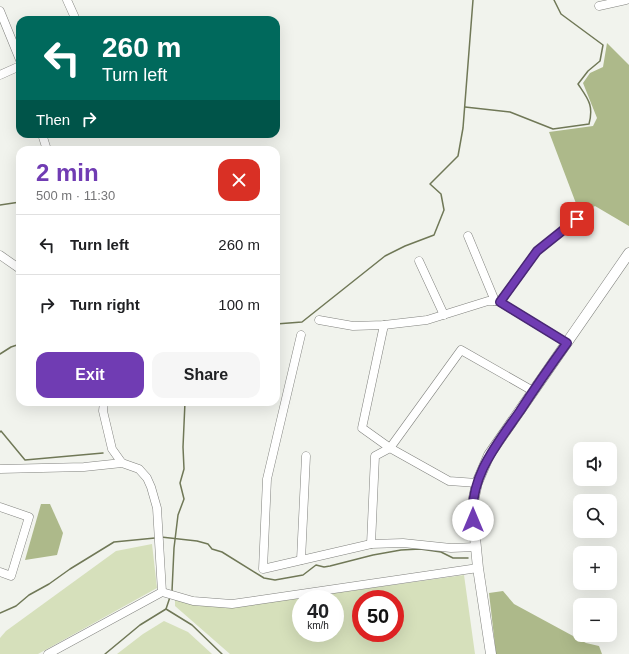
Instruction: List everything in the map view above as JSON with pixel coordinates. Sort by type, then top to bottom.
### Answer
[{"type":"main road","points":[[491,654],[478,568],[472,507],[477,483],[489,455],[629,253]]},
{"type":"street","points":[[67,0],[74,16]]},
{"type":"street","points":[[599,6],[626,0]]},
{"type":"street","points":[[0,11],[16,50]]},
{"type":"street","points":[[0,75],[16,68]]},
{"type":"street","points":[[498,301],[537,251],[577,219]]},
{"type":"street","points":[[468,236],[498,301]]},
{"type":"street","points":[[0,255],[16,266]]},
{"type":"street","points":[[419,261],[444,315]]},
{"type":"street","points":[[319,320],[353,326],[384,325],[427,320],[488,301],[498,301],[567,343]]},
{"type":"street","points":[[384,325],[362,428],[390,448],[449,481],[477,483]]},
{"type":"street","points":[[301,335],[266,479],[263,569],[371,544],[403,543],[451,548],[476,547]]},
{"type":"street","points":[[371,544],[375,456],[390,448],[461,350],[533,392]]},
{"type":"street","points":[[104,406],[103,411],[112,449],[122,463]]},
{"type":"street","points":[[301,560],[306,456]]},
{"type":"street","points":[[0,469],[84,467],[122,463],[139,468],[147,478],[157,508],[162,592]]},
{"type":"street","points":[[0,507],[29,517],[11,576],[0,572]]},
{"type":"street","points":[[48,654],[162,592],[193,601],[232,604],[478,568]]},
{"type":"green space","points":[[607,43],[629,65],[629,226],[595,206],[580,214],[549,132],[593,126],[597,118],[583,83],[590,73],[603,67]]},
{"type":"green space","points":[[41,504],[50,504],[63,533],[57,555],[25,560]]},
{"type":"green space","points":[[152,544],[157,588],[38,654],[0,654],[0,638],[6,631],[116,551]]},
{"type":"green space","points":[[464,575],[475,654],[230,654],[175,606],[175,600],[217,607],[242,606],[292,599],[292,642],[344,642],[344,592],[352,591],[352,642],[404,642],[404,590],[357,590]]},
{"type":"green space","points":[[503,591],[514,604],[573,636],[573,642],[584,642],[599,646],[602,654],[496,654],[489,593]]},
{"type":"green space","points":[[164,621],[188,632],[212,654],[117,654],[143,634]]},
{"type":"waterway","points":[[280,324],[302,322],[385,256],[405,246],[434,235],[444,210],[441,194],[430,184],[458,156],[463,128],[473,0]]},
{"type":"waterway","points":[[465,107],[510,112],[553,129],[589,124],[591,112],[589,102],[578,84],[588,71],[600,61],[603,45],[561,14],[554,0]]},
{"type":"waterway","points":[[0,205],[16,203]]},
{"type":"waterway","points":[[0,354],[16,345]]},
{"type":"waterway","points":[[172,591],[174,548],[178,515],[184,499],[180,483],[184,469],[183,447],[185,406]]},
{"type":"waterway","points":[[0,432],[1,431],[25,460],[103,453]]},
{"type":"waterway","points":[[161,537],[197,541],[208,544],[212,549],[222,552],[264,578],[275,580],[303,575],[316,565],[324,567],[330,566],[373,555],[401,550],[420,549],[441,552],[453,558],[468,558]]},
{"type":"waterway","points":[[0,613],[16,606],[29,595],[49,584],[70,569],[114,542],[155,538]]},
{"type":"waterway","points":[[166,609],[170,597]]},
{"type":"waterway","points":[[105,654],[140,625],[166,609],[192,625],[222,654]]},
{"type":"route","points":[[473,520],[472,507],[477,483],[489,455],[567,343],[500,302],[537,251],[577,219]]}]
